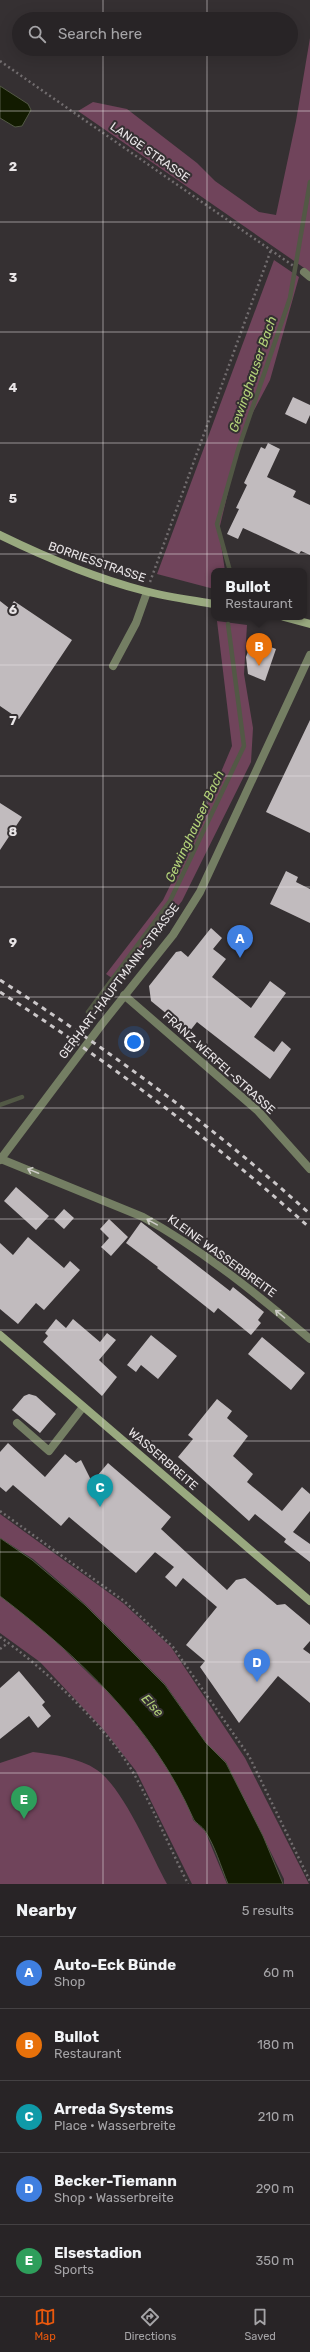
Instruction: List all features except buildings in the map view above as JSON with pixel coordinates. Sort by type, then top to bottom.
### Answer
[{"type":"main road","name":"BORRIESSTRASSE","points":[[0,536],[84,572],[146,592],[211,603]]},
{"type":"main road","points":[[295,620],[310,624]]},
{"type":"main road","name":"WASSERBREITE","points":[[0,1335],[310,1601]]},
{"type":"street","points":[[113,666],[136,623],[146,592]]},
{"type":"street","name":"GERHART-HAUPTMANN-STRASSE","points":[[1,1159],[124,995],[173,935],[200,892],[310,654]]},
{"type":"street","name":"FRANZ-WERFEL-STRASSE","points":[[124,995],[258,1111],[310,1169]]},
{"type":"street","name":"KLEINE WASSERBREITE","points":[[1,1159],[143,1217],[164,1228],[267,1303],[310,1339]]},
{"type":"street","points":[[16,1423],[49,1451],[83,1407]]},
{"type":"path","name":"LANGE STRASSE","points":[[0,61],[287,261]]},
{"type":"path","points":[[146,592],[271,250]]},
{"type":"path","points":[[0,1511],[124,1601],[172,1647],[249,1756],[310,1881]]},
{"type":"path","points":[[0,1637],[38,1666],[102,1731],[134,1773],[188,1884]]},
{"type":"path","points":[[0,1649],[8,1643]]},
{"type":"shaded area","points":[[310,38],[310,272],[78,111],[93,102],[127,109],[197,163],[215,181],[259,212],[276,215],[296,121]]},
{"type":"shaded area","points":[[274,260],[299,277],[270,380],[250,418],[238,450],[219,530],[225,568],[211,568],[211,588],[157,574]]},
{"type":"shaded area","points":[[217,621],[247,625],[244,674],[253,728],[251,762],[182,901],[119,983],[106,974],[163,900],[191,843],[232,746]]},
{"type":"shaded area","points":[[0,1514],[123,1603],[171,1647],[245,1758],[309,1884],[284,1884],[284,1879],[226,1762],[206,1743],[165,1684],[85,1604],[33,1559],[0,1538]]},
{"type":"shaded area","points":[[0,1596],[42,1628],[124,1708],[163,1761],[189,1805],[193,1820],[205,1831],[227,1884],[192,1884],[136,1771],[103,1729],[40,1662],[0,1633]]},
{"type":"shaded area","points":[[33,1752],[74,1759],[97,1770],[107,1779],[127,1806],[167,1884],[0,1884],[0,1763]]},
{"type":"water","points":[[0,86],[28,104],[31,110],[22,126],[15,127],[0,118]]},
{"type":"water","name":"Else","points":[[0,1538],[32,1560],[85,1605],[165,1685],[206,1743],[226,1763],[263,1836],[283,1884],[228,1884],[209,1837],[204,1829],[194,1820],[157,1753],[135,1723],[85,1668],[0,1596]]},
{"type":"waterway","name":"Gewinghauser Bach","points":[[229,568],[217,524],[238,450],[290,298],[310,182]]},
{"type":"waterway","name":"Gewinghauser Bach","points":[[88,1012],[170,901],[244,746],[228,624]]},
{"type":"waterway","name":"Gewinghauser Bach","points":[[0,1105],[22,1097]]},
{"type":"railway","points":[[0,980],[81,1034],[160,1091],[274,1182],[310,1214]]},
{"type":"railway","points":[[0,992],[121,1074],[236,1164],[310,1228]]},
{"type":"place","name":"Bullot","points":[[259,666]]},
{"type":"place","name":"Auto-Eck Bünde","points":[[240,958]]},
{"type":"place","name":"Arreda Systems","points":[[100,1507]]},
{"type":"place","name":"Becker-Tiemann","points":[[257,1682]]},
{"type":"place","name":"Elsestadion","points":[[24,1819]]}]
